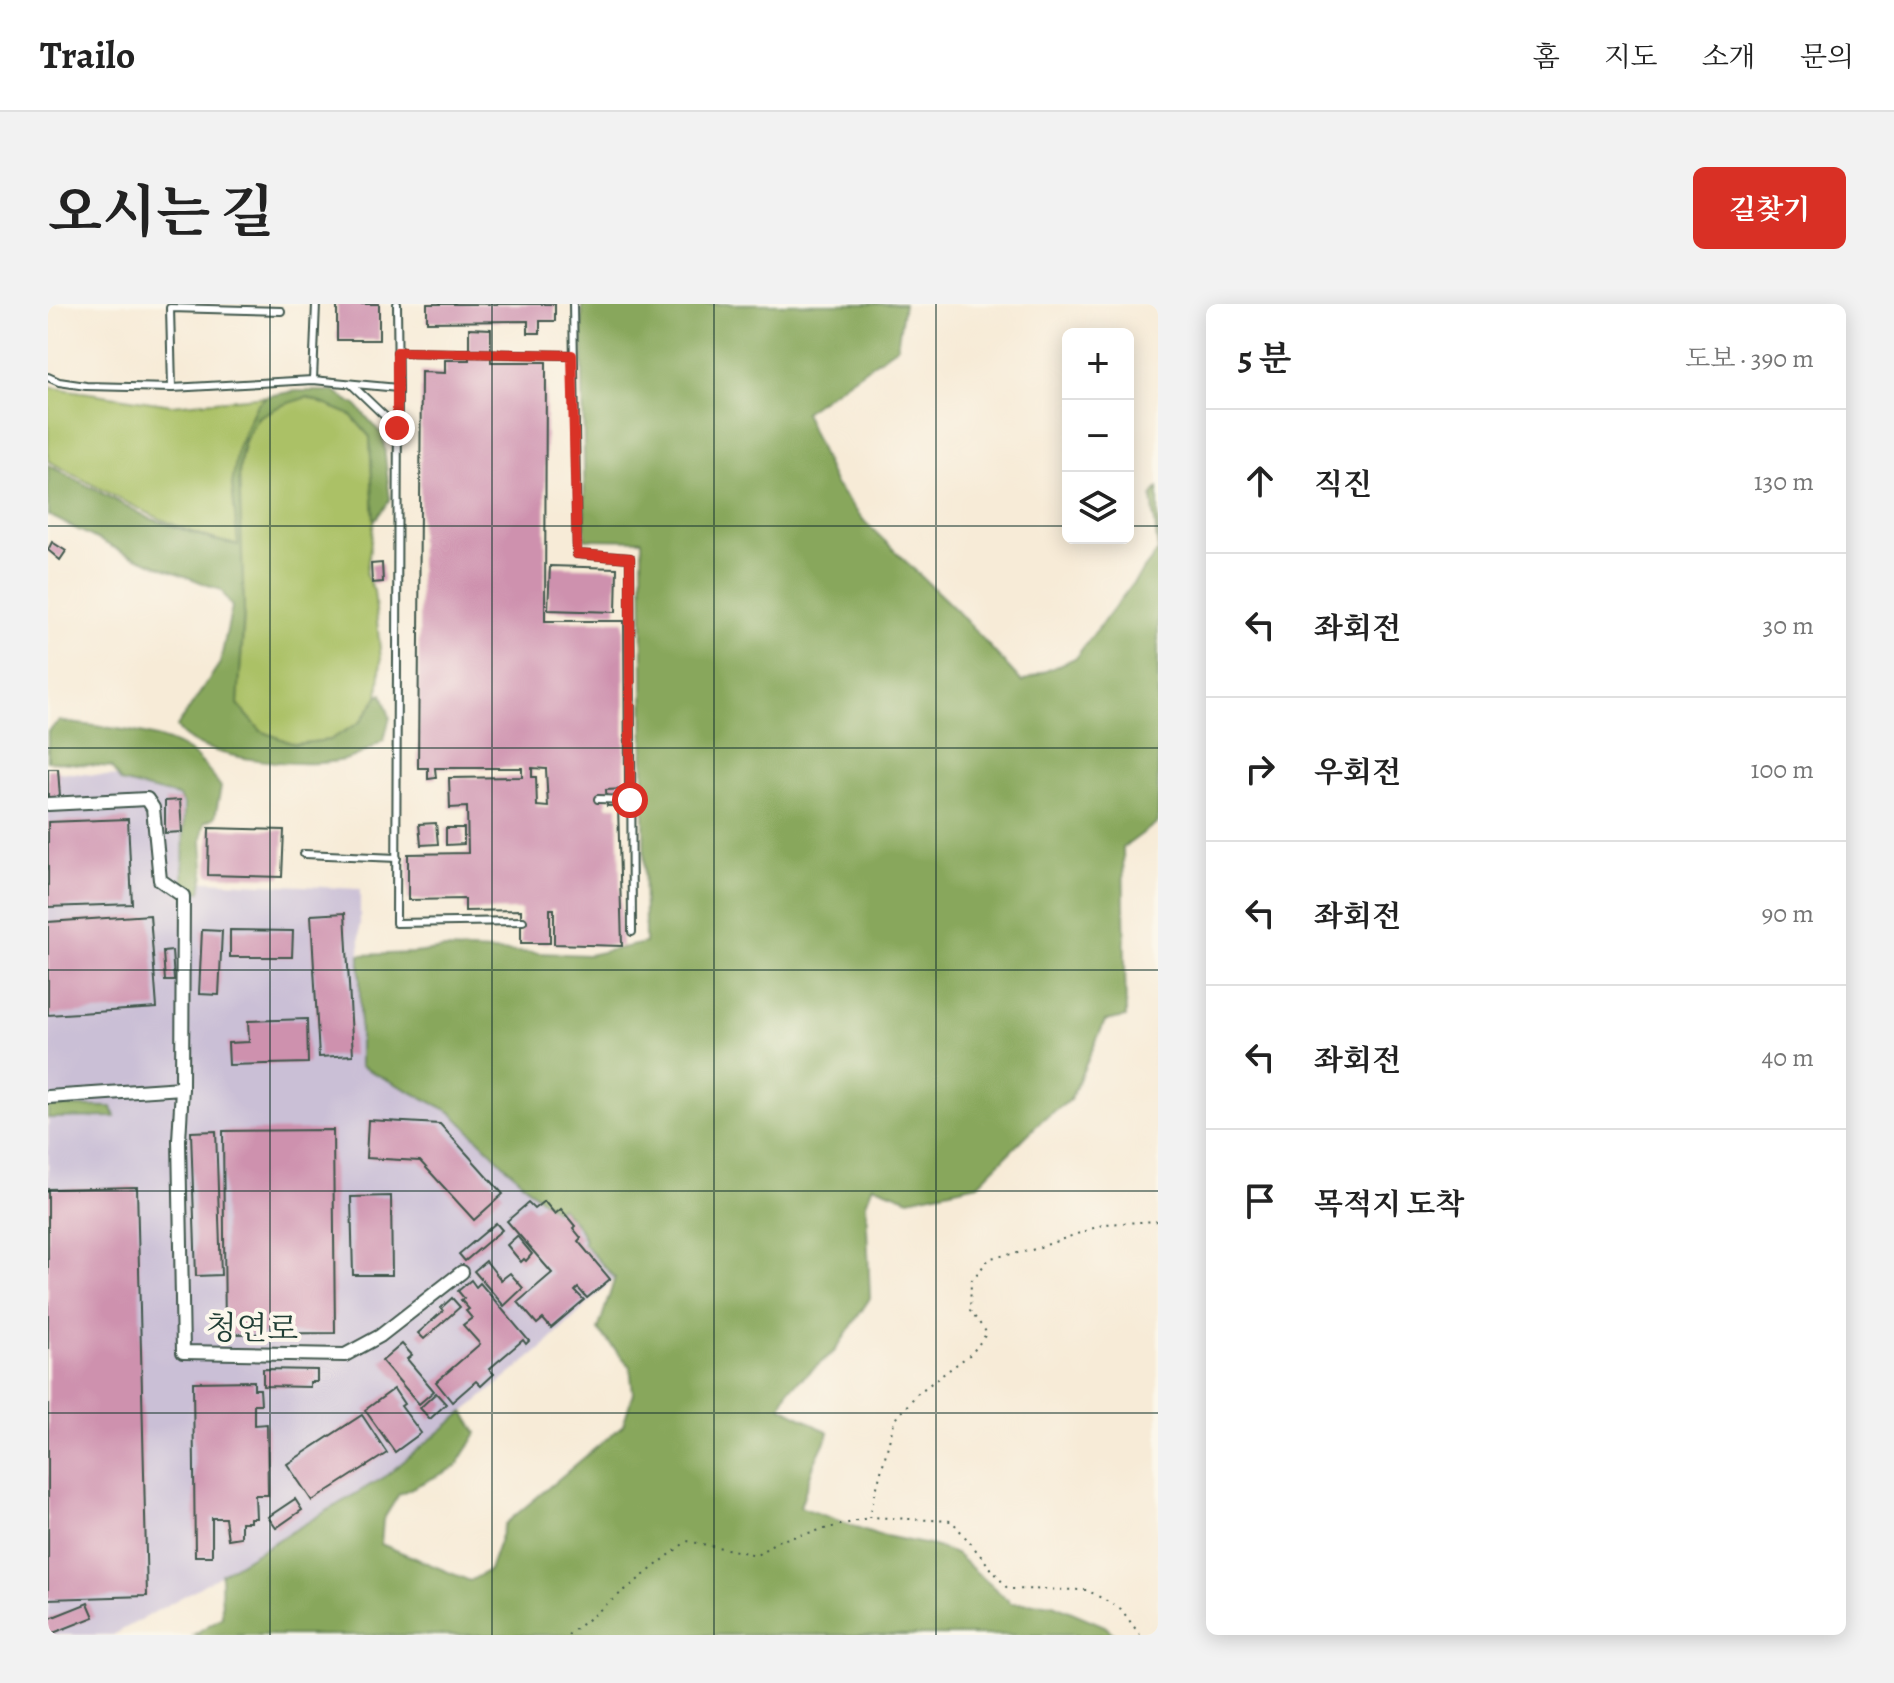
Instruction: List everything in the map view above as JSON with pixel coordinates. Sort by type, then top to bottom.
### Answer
[{"type":"street","name":"청연로","points":[[48,804],[147,799],[153,808],[160,880],[183,896],[179,1140],[183,1352],[345,1355],[380,1336],[462,1272]]},
{"type":"street","points":[[48,1097],[182,1088]]},
{"type":"lane","points":[[313,380],[316,304]]},
{"type":"lane","points":[[397,304],[396,923],[523,921]]},
{"type":"lane","points":[[573,304],[577,554],[630,558],[632,932]]},
{"type":"lane","points":[[172,388],[170,308],[281,311]]},
{"type":"lane","points":[[397,352],[572,355]]},
{"type":"lane","points":[[48,377],[86,386],[172,388],[313,380],[398,388]]},
{"type":"lane","points":[[351,384],[397,428]]},
{"type":"lane","points":[[598,799],[630,800]]},
{"type":"lane","points":[[304,854],[397,858]]},
{"type":"path","points":[[869,1517],[895,1419],[918,1393],[972,1353],[987,1333],[970,1311],[971,1281],[990,1258],[1029,1251],[1105,1224],[1158,1221]]},
{"type":"path","points":[[568,1635],[687,1541],[757,1555],[777,1541],[869,1517],[952,1521],[1008,1589],[1087,1590],[1121,1609],[1140,1635]]},
{"type":"shaded area","points":[[48,771],[191,783],[188,880],[360,889],[360,1066],[451,1112],[530,1190],[560,1206],[578,1226],[585,1240],[583,1243],[615,1278],[539,1351],[387,1475],[113,1635],[48,1635]]},
{"type":"green space","points":[[582,304],[904,304],[897,347],[804,412],[834,483],[866,523],[957,611],[1022,682],[1075,658],[1158,551],[1158,822],[1123,848],[1126,1017],[1105,1021],[1070,1100],[1042,1120],[978,1184],[909,1199],[873,1185],[866,1203],[870,1298],[835,1351],[789,1389],[781,1406],[829,1433],[814,1464],[800,1507],[876,1534],[934,1546],[956,1554],[1011,1603],[1053,1604],[1105,1626],[1115,1635],[193,1635],[222,1617],[221,1574],[387,1475],[464,1412],[477,1433],[456,1467],[399,1494],[383,1520],[381,1544],[470,1581],[489,1570],[505,1524],[623,1425],[633,1393],[630,1366],[598,1330],[615,1278],[583,1243],[585,1240],[577,1225],[561,1207],[555,1210],[530,1190],[451,1112],[360,1066],[360,955],[444,949],[588,955],[645,943],[642,540],[585,539]]},
{"type":"green space","points":[[48,387],[172,405],[267,396],[252,414],[237,457],[235,500],[239,546],[164,521],[48,461]]},
{"type":"green space","points":[[296,391],[333,391],[357,406],[383,436],[390,500],[374,521],[370,437],[351,415],[307,397],[258,417],[243,443],[239,469],[244,609],[238,705],[261,731],[294,744],[330,740],[360,722],[382,694],[390,717],[384,740],[355,756],[334,762],[258,760],[207,748],[188,739],[177,727],[220,663],[232,607],[221,590],[123,552],[48,515],[48,465],[149,518],[213,540],[238,545],[232,485],[238,447],[257,404],[267,396]]},
{"type":"green space","points":[[307,397],[351,415],[370,437],[374,521],[366,575],[374,591],[381,660],[378,697],[360,722],[330,740],[294,744],[261,731],[238,705],[244,607],[239,482],[247,436],[257,419],[273,408]]},
{"type":"green space","points":[[1158,488],[1158,551],[1152,497]]},
{"type":"green space","points":[[59,721],[125,730],[174,743],[197,757],[206,767],[221,787],[215,817],[205,822],[203,828],[201,891],[194,893],[183,886],[184,804],[178,796],[121,782],[111,767],[48,761],[48,731]]},
{"type":"green space","points":[[48,1106],[112,1107],[115,1117],[48,1118]]},
{"type":"building","points":[[337,304],[379,304],[379,340],[337,340]]},
{"type":"building","points":[[427,304],[555,304],[555,321],[540,321],[540,333],[528,333],[528,321],[427,322]]},
{"type":"building","points":[[469,328],[491,329],[491,362],[546,362],[545,621],[624,621],[625,789],[606,790],[607,806],[618,806],[622,946],[554,944],[554,909],[550,909],[550,943],[521,943],[521,910],[465,911],[465,899],[408,900],[408,854],[468,853],[467,807],[450,808],[449,778],[522,777],[522,768],[435,768],[436,778],[428,779],[428,768],[418,768],[421,372],[445,373],[445,360],[469,360]],"holes":[[[532,768],[546,769],[548,807],[537,806],[536,777],[532,777]]]},
{"type":"building","points":[[52,542],[66,551],[60,560],[48,550]]},
{"type":"building","points":[[382,563],[383,582],[372,583],[371,564]]},
{"type":"building","points":[[550,566],[617,568],[616,612],[548,610]]},
{"type":"building","points":[[48,769],[58,769],[60,797],[48,798]]},
{"type":"building","points":[[180,800],[182,832],[165,833],[165,801]]},
{"type":"building","points":[[128,819],[132,904],[48,907],[48,822]]},
{"type":"building","points":[[436,823],[438,844],[421,845],[419,824]]},
{"type":"building","points":[[209,828],[284,830],[282,877],[208,875]]},
{"type":"building","points":[[446,828],[464,828],[464,844],[446,845]]},
{"type":"building","points":[[345,913],[353,1055],[319,1057],[311,915]]},
{"type":"building","points":[[150,915],[157,1008],[48,1015],[48,922]]},
{"type":"building","points":[[202,930],[222,931],[219,995],[199,994]]},
{"type":"building","points":[[230,930],[293,931],[292,957],[230,957]]},
{"type":"building","points":[[172,951],[174,981],[165,981],[163,952]]},
{"type":"building","points":[[307,1019],[308,1063],[229,1065],[228,1043],[249,1042],[248,1021]]},
{"type":"building","points":[[368,1120],[440,1124],[503,1194],[474,1220],[420,1161],[366,1158]]},
{"type":"building","points":[[333,1130],[335,1333],[225,1334],[223,1131]]},
{"type":"building","points":[[216,1131],[221,1275],[196,1276],[191,1132]]},
{"type":"building","points":[[137,1187],[147,1596],[48,1599],[48,1189]]},
{"type":"building","points":[[391,1196],[392,1275],[353,1275],[351,1197]]},
{"type":"building","points":[[544,1201],[555,1214],[561,1209],[575,1226],[573,1228],[581,1238],[578,1241],[610,1279],[587,1298],[578,1288],[575,1291],[584,1300],[551,1328],[543,1319],[537,1324],[518,1302],[552,1273],[507,1221],[528,1203],[534,1209]]},
{"type":"building","points":[[496,1223],[502,1230],[465,1261],[459,1254]]},
{"type":"building","points":[[517,1236],[532,1254],[526,1261],[521,1262],[507,1245]]},
{"type":"building","points":[[486,1261],[501,1280],[510,1273],[523,1288],[504,1306],[474,1271]]},
{"type":"building","points":[[471,1280],[476,1287],[480,1283],[529,1341],[526,1344],[523,1340],[489,1369],[494,1374],[481,1386],[476,1381],[452,1402],[436,1382],[480,1344],[463,1325],[472,1318],[458,1291]]},
{"type":"building","points":[[452,1298],[460,1307],[424,1339],[418,1333],[443,1311],[441,1308]]},
{"type":"building","points":[[402,1344],[412,1355],[407,1359],[434,1391],[419,1404],[382,1361]]},
{"type":"building","points":[[263,1369],[317,1370],[317,1382],[310,1382],[310,1387],[263,1386]]},
{"type":"building","points":[[254,1381],[254,1389],[260,1389],[261,1404],[254,1404],[254,1425],[267,1424],[268,1495],[255,1495],[256,1518],[241,1522],[241,1537],[228,1539],[225,1518],[212,1518],[212,1556],[195,1556],[193,1382]]},
{"type":"building","points":[[394,1389],[404,1404],[401,1406],[421,1433],[395,1452],[365,1410]]},
{"type":"building","points":[[436,1393],[446,1404],[430,1419],[420,1408]]},
{"type":"building","points":[[362,1415],[387,1453],[312,1501],[287,1464]]},
{"type":"building","points":[[295,1499],[302,1510],[276,1528],[268,1517]]},
{"type":"building","points":[[88,1603],[94,1617],[48,1635],[48,1619]]},
{"type":"route","points":[[397,428],[397,352],[572,355],[577,554],[630,558],[630,800]]}]
